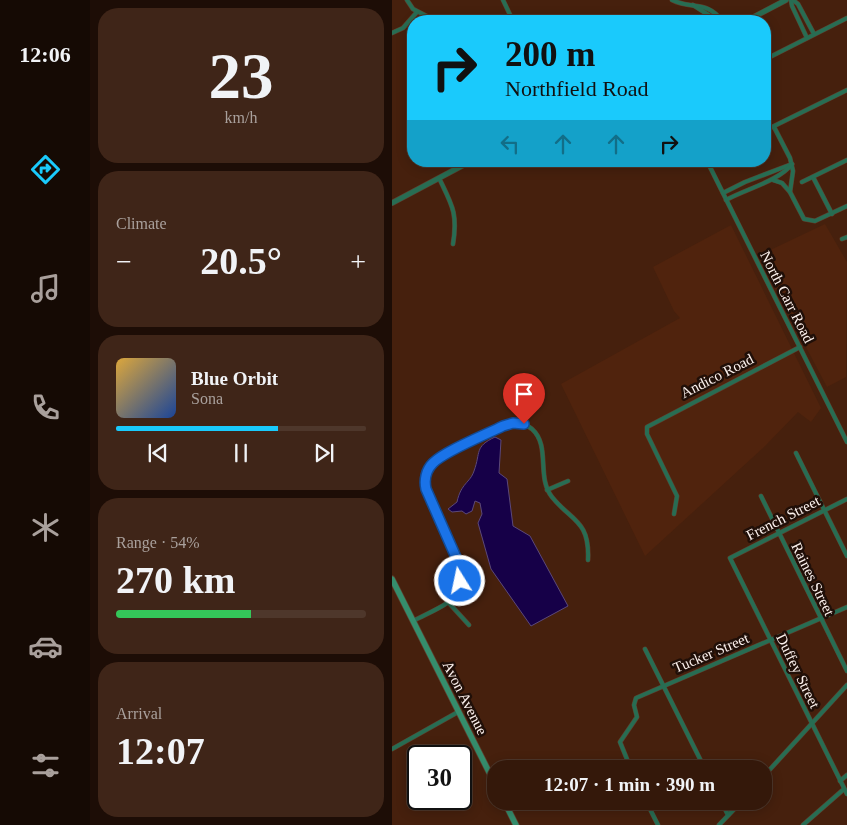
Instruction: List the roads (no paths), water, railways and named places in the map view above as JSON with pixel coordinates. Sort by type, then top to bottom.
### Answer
[{"type":"main road","name":"Avon Avenue","points":[[392,579],[487,768]]},
{"type":"main road","points":[[508,810],[516,825]]},
{"type":"street","points":[[407,0],[417,12],[423,15]]},
{"type":"street","points":[[503,0],[510,15]]},
{"type":"street","points":[[672,0],[693,5],[703,5],[713,10],[717,15]]},
{"type":"street","points":[[757,15],[786,0]]},
{"type":"street","points":[[792,0],[798,4],[814,34]]},
{"type":"street","points":[[792,0],[792,6],[808,38]]},
{"type":"street","points":[[693,5],[708,15]]},
{"type":"street","points":[[771,56],[846,18]]},
{"type":"street","points":[[392,33],[403,28],[407,23]]},
{"type":"street","points":[[771,128],[846,90]]},
{"type":"street","points":[[774,127],[792,164],[790,192]]},
{"type":"street","points":[[802,182],[846,160]]},
{"type":"street","points":[[726,200],[747,189],[773,180],[792,164]]},
{"type":"street","points":[[723,193],[744,182],[792,164]]},
{"type":"street","points":[[392,204],[460,167]]},
{"type":"street","name":"North Carr Road","points":[[710,167],[846,442]]},
{"type":"street","points":[[813,177],[832,214]]},
{"type":"street","points":[[439,178],[452,205],[456,222],[453,244]]},
{"type":"street","points":[[773,180],[782,183],[790,192],[804,219],[815,221],[846,206]]},
{"type":"street","name":"Andico Road","points":[[674,514],[677,496],[647,434],[647,428],[652,423],[800,347]]},
{"type":"street","points":[[413,621],[448,602],[459,586],[460,569],[426,489],[426,478],[432,464],[510,423],[530,427],[539,438],[543,476],[547,490],[554,500],[580,524],[589,550],[588,560]]},
{"type":"street","points":[[796,453],[846,556]]},
{"type":"street","points":[[547,490],[568,481]]},
{"type":"street","name":"Raines Street","points":[[761,496],[846,671]]},
{"type":"street","name":"French Street","points":[[730,558],[846,499]]},
{"type":"street","name":"Duffey Street","points":[[730,558],[845,792]]},
{"type":"street","points":[[448,602],[469,625]]},
{"type":"street","name":"Tucker Street","points":[[627,760],[620,742],[637,717],[634,701],[664,686],[846,607]]},
{"type":"street","points":[[644,649],[701,760]]},
{"type":"street","points":[[772,767],[846,685]]},
{"type":"street","points":[[392,749],[458,712]]},
{"type":"street","points":[[840,781],[846,775]]},
{"type":"street","points":[[803,825],[845,792]]},
{"type":"street","points":[[650,810],[658,825]]},
{"type":"street","points":[[726,810],[728,815]]},
{"type":"street","points":[[719,825],[733,810]]}]
